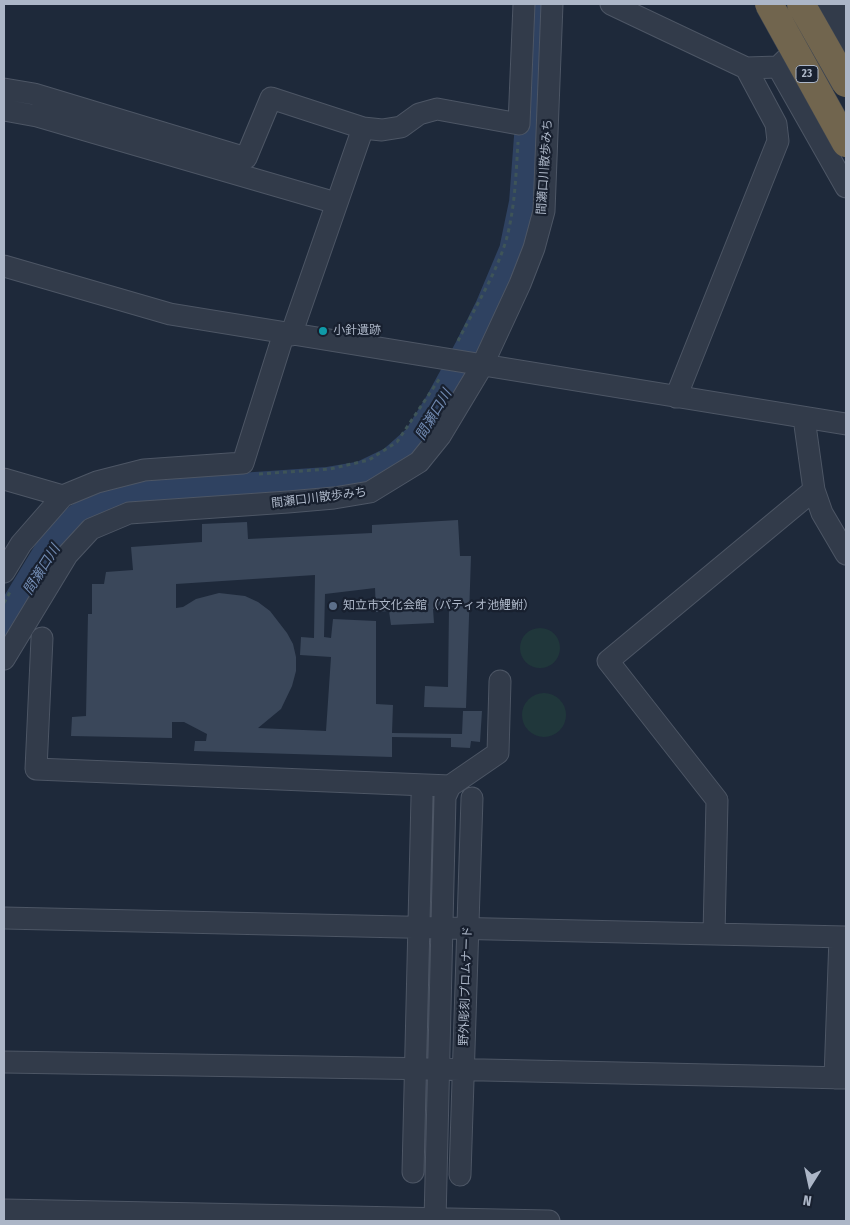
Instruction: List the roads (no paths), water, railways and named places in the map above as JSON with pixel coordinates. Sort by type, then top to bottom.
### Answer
[{"type":"highway","name":"23","points":[[769,4],[846,143]]},
{"type":"highway","name":"23","points":[[801,4],[846,83]]},
{"type":"street","points":[[4,89],[34,94],[246,158],[271,98],[363,128],[382,130],[402,126],[419,114],[437,109],[519,124],[524,4]]},
{"type":"street","name":"間瀬口川散歩みち","points":[[4,659],[67,555],[91,529],[129,513],[334,498],[370,492],[419,462],[440,436],[481,366],[520,284],[534,248],[544,211],[552,4]]},
{"type":"street","points":[[611,4],[746,68],[778,66],[834,9],[846,43]]},
{"type":"street","points":[[778,66],[846,186]]},
{"type":"street","points":[[676,397],[778,141],[776,124],[746,68]]},
{"type":"street","points":[[4,110],[37,116],[336,203]]},
{"type":"street","points":[[8,579],[21,544],[63,496],[97,482],[144,470],[243,463],[287,334],[363,128]]},
{"type":"street","points":[[4,266],[170,314],[846,424]]},
{"type":"street","points":[[804,418],[814,490],[822,513],[846,554]]},
{"type":"street","points":[[4,478],[63,496]]},
{"type":"street","points":[[714,934],[717,800],[608,661],[814,490]]},
{"type":"street","points":[[42,638],[36,769],[448,792],[498,753],[500,681]]},
{"type":"street","points":[[435,1220],[442,928],[448,792]]},
{"type":"street","points":[[413,1172],[422,797]]},
{"type":"street","name":"野外彫刻プロムナード","points":[[460,1174],[472,798]]},
{"type":"street","points":[[4,918],[843,937],[841,1078],[438,1068],[4,1062]]},
{"type":"street","points":[[4,1210],[549,1221]]},
{"type":"waterway","name":"間瀬口川","points":[[4,631],[63,536],[80,521],[101,508],[125,499],[328,485],[363,479],[394,464],[420,441],[472,350],[493,308],[517,251],[527,203],[542,4]]},
{"type":"place","name":"小針遺跡","points":[[323,331]]},
{"type":"place","name":"知立市文化会館（パティオ池鯉鮒）","points":[[333,606]]}]
